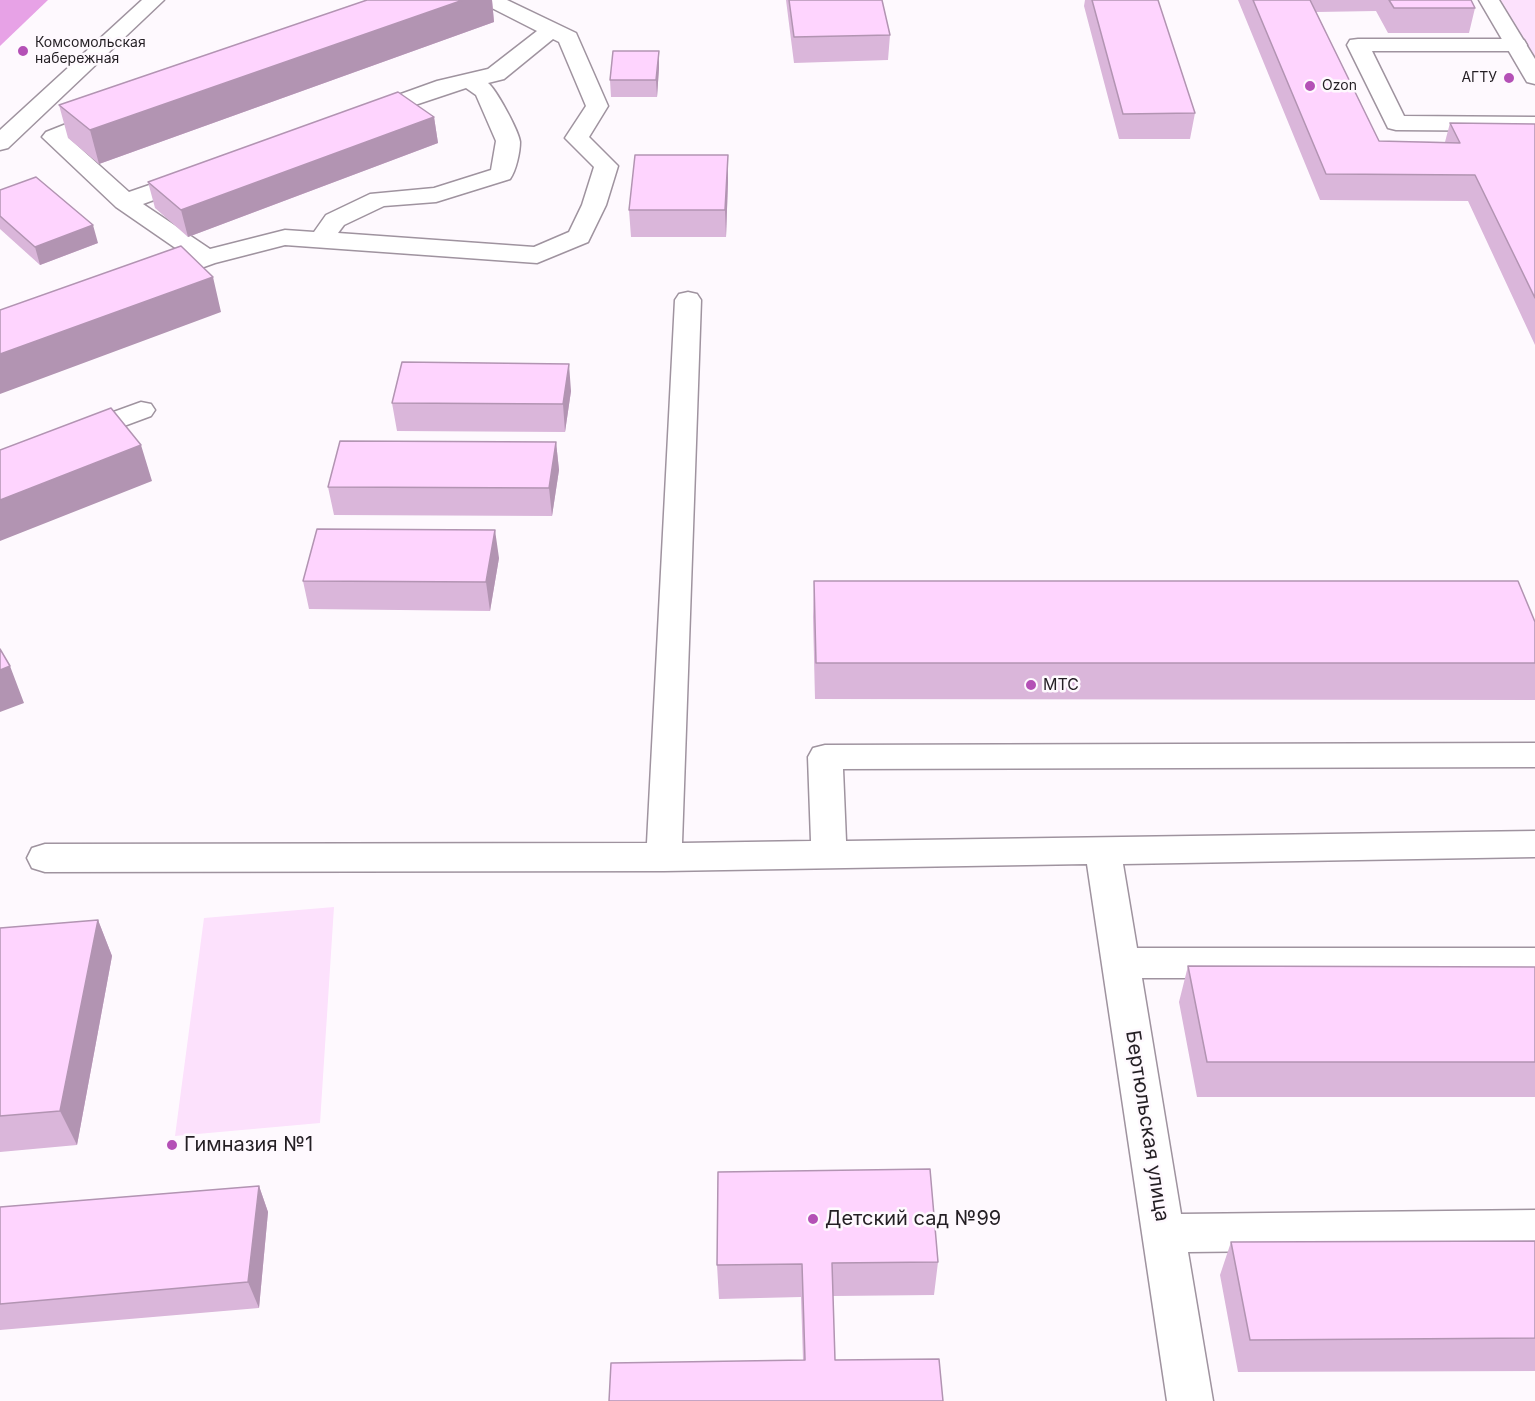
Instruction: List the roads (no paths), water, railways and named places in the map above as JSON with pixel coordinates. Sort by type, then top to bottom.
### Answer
[{"type":"main road","points":[[5,140],[154,0]]},
{"type":"main road","points":[[130,286],[206,258],[285,237],[537,255],[579,237],[594,206],[606,166],[578,138],[597,106],[568,38],[491,0]]},
{"type":"main road","points":[[1489,0],[1535,77]]},
{"type":"main road","points":[[346,122],[468,79],[496,74],[551,30]]},
{"type":"main road","points":[[1516,45],[1358,45],[1395,123],[1535,124]]},
{"type":"main road","points":[[321,239],[334,220],[379,199],[436,195],[502,174],[508,141],[486,92],[468,79]]},
{"type":"main road","points":[[5,140],[54,137],[130,107]]},
{"type":"main road","points":[[54,137],[125,202],[206,258]]},
{"type":"main road","points":[[125,202],[213,170]]},
{"type":"main road","points":[[664,857],[688,300]]},
{"type":"main road","points":[[0,463],[141,410]]},
{"type":"main road","points":[[828,855],[825,757],[1535,755]]},
{"type":"main road","points":[[45,858],[664,857],[1535,844]]},
{"type":"main road","name":"Бертюльская улица","points":[[1103,850],[1190,1401]]},
{"type":"main road","points":[[1121,963],[1535,963]]},
{"type":"main road","points":[[1163,1233],[1535,1229]]},
{"type":"place","name":"Комсомольская набережная","points":[[23,51]]},
{"type":"place","name":"АГТУ","points":[[1509,78]]},
{"type":"place","name":"Ozon","points":[[1310,86]]},
{"type":"place","name":"МТС","points":[[1031,685]]},
{"type":"place","name":"Гимназия №1","points":[[172,1145]]},
{"type":"place","name":"Детский сад №99","points":[[813,1219]]}]
